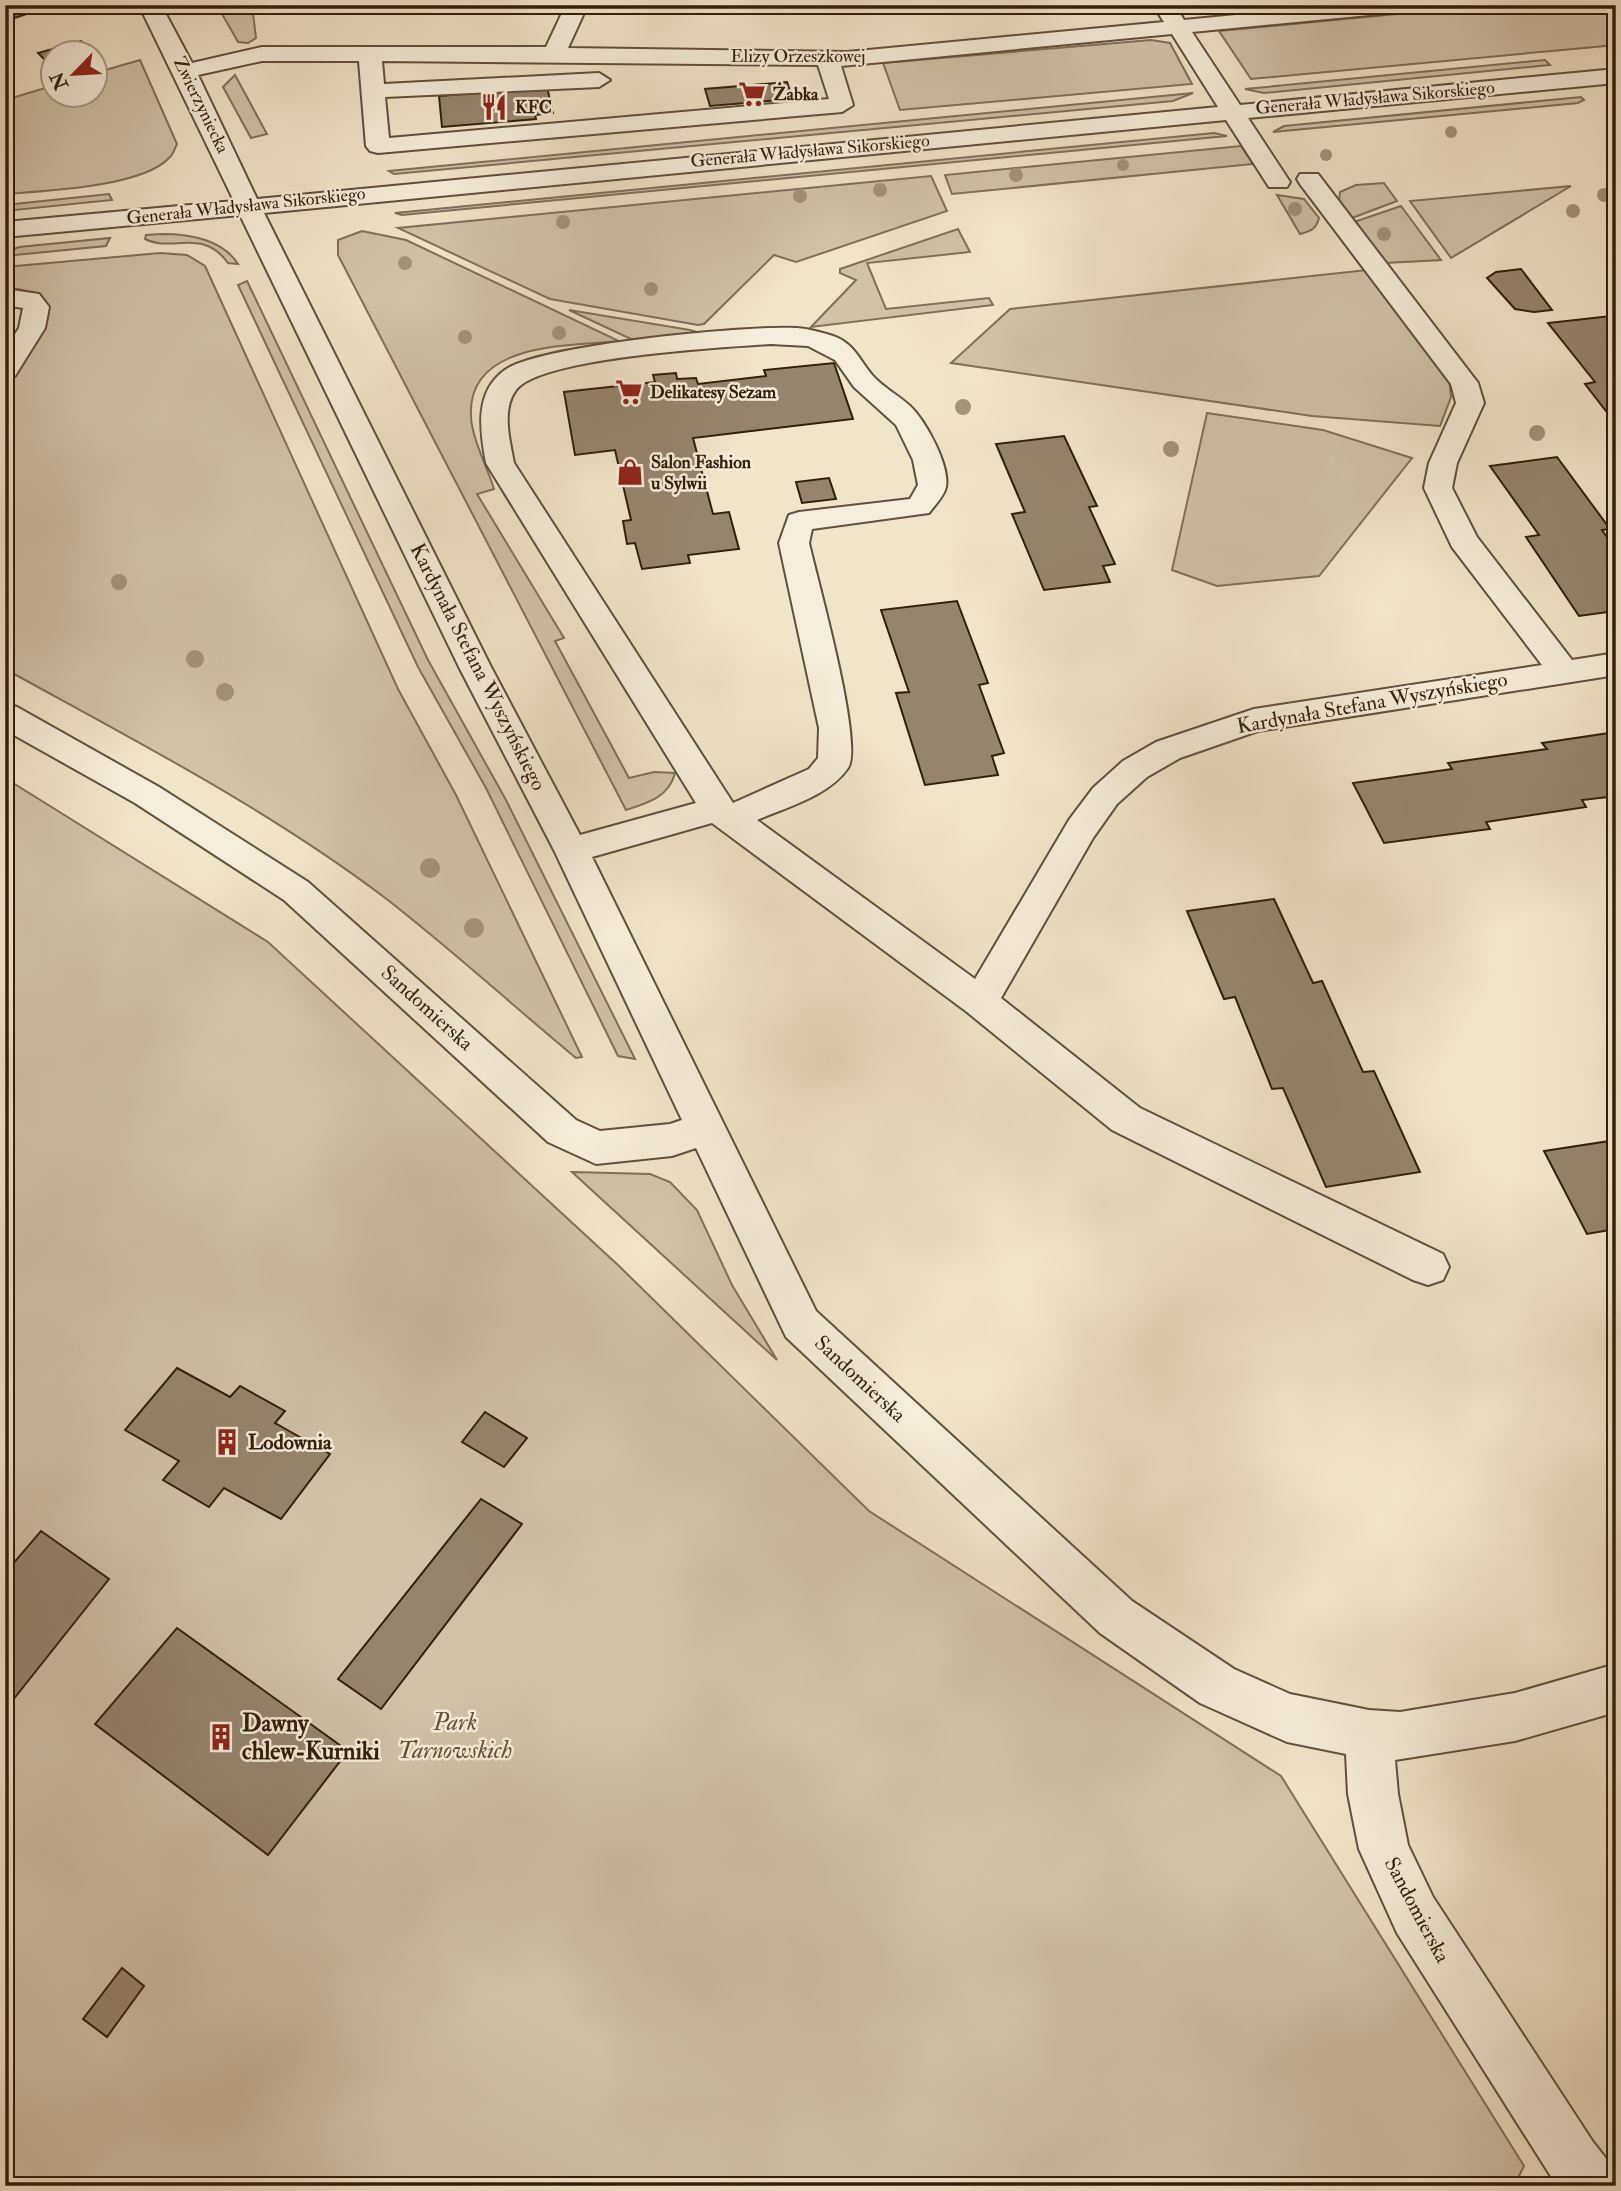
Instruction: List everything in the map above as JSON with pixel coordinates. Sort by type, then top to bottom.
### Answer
[{"type":"street","name":"Zwierzyniecka","points":[[150,5],[185,71],[249,206]]},
{"type":"street","points":[[554,54],[573,13],[572,5]]},
{"type":"street","points":[[1164,5],[1278,182]]},
{"type":"street","name":"Elizy Orzeszkowej","points":[[185,71],[261,54],[595,54],[827,58],[1411,5]]},
{"type":"street","points":[[370,54],[378,146],[842,105],[827,58]]},
{"type":"street","points":[[595,54],[614,170]]},
{"type":"street","name":"Generała Władysława Sikorskiego","points":[[5,230],[1616,76]]},
{"type":"street","points":[[373,91],[599,80]]},
{"type":"street","points":[[1309,179],[1464,383],[1470,403],[1443,463],[1438,488],[1463,540],[1564,672],[1616,664]]},
{"type":"street","name":"Kardynała Stefana Wyszyńskiego","points":[[249,206],[475,667],[571,850],[704,1128]]},
{"type":"street","points":[[5,297],[30,300],[36,307],[32,328],[5,369]]},
{"type":"street","points":[[571,850],[724,813],[821,777],[835,761],[835,728],[794,543],[799,521],[919,507],[932,488],[932,474],[906,418],[865,384],[846,355],[833,346],[796,336],[752,337],[659,347],[532,366],[514,376],[497,399],[492,426],[500,463],[724,813],[979,1002],[1126,1119],[1429,1267]]},
{"type":"street","name":"Kardynała Stefana Wyszyńskiego","points":[[979,1002],[1081,829],[1105,796],[1135,769],[1168,750],[1254,720],[1564,672]]},
{"type":"street","name":"Sandomierska","points":[[5,715],[148,795],[296,891],[562,1130],[596,1148],[672,1140],[704,1128],[801,1324],[1116,1617],[1217,1686],[1287,1718],[1369,1734],[1373,1794],[1384,1849],[1415,1915],[1576,2178]]},
{"type":"street","points":[[1369,1734],[1400,1736],[1515,1717],[1616,1688]]},
{"type":"green space","points":[[217,5],[252,5],[256,38],[248,43],[238,42]]},
{"type":"green space","points":[[1491,5],[1616,5],[1616,45],[1251,79],[1219,31]]},
{"type":"green space","points":[[1151,40],[1170,43],[1192,84],[900,110],[883,63]]},
{"type":"green space","points":[[140,60],[177,144],[170,157],[156,168],[116,181],[67,189],[5,194],[5,100],[38,90],[38,108],[108,108],[108,69]]},
{"type":"green space","points":[[1545,60],[1550,65],[1264,93],[1245,89]]},
{"type":"green space","points":[[235,75],[267,134],[251,138],[223,87]]},
{"type":"green space","points":[[1193,93],[1173,101],[394,174],[389,171]]},
{"type":"green space","points":[[1581,97],[1584,100],[1578,103],[1273,132],[1284,126]]},
{"type":"green space","points":[[1214,133],[1227,136],[402,215],[395,213]]},
{"type":"green space","points":[[1241,146],[1253,164],[952,194],[945,175]]},
{"type":"green space","points":[[931,176],[947,211],[796,262],[774,255],[704,324],[698,325],[550,299],[398,228]]},
{"type":"green space","points":[[1384,183],[1397,201],[1352,218],[1339,202],[1340,192],[1356,185]]},
{"type":"green space","points":[[1571,186],[1451,258],[1410,201]]},
{"type":"green space","points":[[109,194],[112,200],[5,211],[5,205]]},
{"type":"green space","points":[[1277,195],[1304,199],[1319,218],[1314,228],[1300,234]]},
{"type":"green space","points":[[1401,206],[1441,260],[1385,263],[1354,222]]},
{"type":"green space","points":[[958,229],[970,252],[867,263],[886,309],[989,298],[993,305],[811,327],[856,280],[840,273],[840,269]]},
{"type":"green space","points":[[362,231],[406,240],[619,341],[549,347],[503,361],[485,374],[474,392],[471,416],[477,443],[494,489],[477,494],[564,638],[555,641],[629,778],[654,772],[675,773],[668,788],[650,802],[626,810],[338,255],[338,240]]},
{"type":"green space","points":[[162,234],[204,240],[223,249],[238,264],[228,263],[218,252],[198,243],[166,244],[145,239],[146,235]]},
{"type":"green space","points":[[110,238],[106,246],[5,256],[5,252],[19,247]]},
{"type":"green space","points":[[160,253],[187,255],[205,266],[398,689],[456,795],[582,1057],[576,1058],[409,916],[293,834],[199,776],[5,669],[5,384],[49,310],[37,295],[5,287],[5,267]]},
{"type":"green space","points":[[1367,270],[1449,378],[1451,397],[1440,426],[1312,416],[951,363],[1010,309]]},
{"type":"green space","points":[[247,281],[428,660],[506,800],[635,1059],[618,1056],[486,788],[418,667],[238,285]]},
{"type":"green space","points":[[569,310],[690,330],[700,333],[633,340]]},
{"type":"green space","points":[[1207,413],[1323,430],[1412,458],[1319,576],[1217,586],[1172,570]]},
{"type":"green space","name":"Park Tarnowskich","points":[[5,778],[268,942],[619,1266],[869,1511],[1281,1776],[1524,2166],[1514,2186],[5,2186]]},
{"type":"green space","points":[[572,1172],[650,1174],[670,1182],[697,1210],[732,1285],[777,1360]]},
{"type":"building","points":[[5,5],[54,5],[5,21]]},
{"type":"building","points":[[787,82],[793,99],[710,106],[705,89]]},
{"type":"building","points":[[547,87],[553,113],[535,115],[536,119],[442,127],[439,96]]},
{"type":"building","points":[[1521,269],[1552,310],[1534,312],[1515,309],[1487,278],[1496,272]]},
{"type":"building","points":[[1611,316],[1616,322],[1616,424],[1585,384],[1595,382],[1548,323]]},
{"type":"building","points":[[834,363],[853,419],[693,438],[713,514],[729,512],[739,549],[688,555],[690,563],[642,569],[635,543],[627,544],[623,521],[631,520],[615,450],[575,455],[564,392],[655,382],[653,375],[676,373],[677,379],[696,378],[698,384],[766,376],[764,370]]},
{"type":"building","points":[[1064,436],[1097,506],[1089,507],[1115,564],[1103,566],[1110,582],[1044,590],[1012,514],[1025,512],[996,444]]},
{"type":"building","points":[[1557,457],[1610,529],[1602,530],[1616,550],[1616,611],[1579,616],[1526,537],[1539,535],[1490,466]]},
{"type":"building","points":[[829,478],[836,499],[802,503],[796,482]]},
{"type":"building","points":[[957,601],[988,683],[979,685],[1004,753],[992,756],[998,775],[925,785],[896,693],[909,692],[881,610]]},
{"type":"building","points":[[1616,732],[1616,796],[1582,800],[1586,807],[1486,822],[1490,829],[1384,843],[1353,783],[1452,769],[1448,763],[1547,749],[1542,743]]},
{"type":"building","points":[[1274,899],[1313,983],[1322,981],[1363,1072],[1374,1071],[1420,1172],[1326,1187],[1283,1088],[1272,1089],[1235,997],[1224,999],[1187,911]]},
{"type":"building","points":[[1616,1140],[1616,1229],[1587,1234],[1544,1151]]},
{"type":"building","name":"Lodownia","points":[[177,1368],[230,1397],[240,1386],[285,1411],[275,1423],[330,1454],[281,1519],[224,1488],[209,1507],[163,1480],[179,1461],[125,1430]]},
{"type":"building","points":[[485,1412],[527,1438],[504,1467],[462,1442]]},
{"type":"building","points":[[481,1499],[522,1524],[381,1709],[338,1679]]},
{"type":"building","points":[[41,1531],[109,1579],[5,1710],[5,1573]]},
{"type":"building","name":"Dawny chlew-Kurniki","points":[[177,1628],[348,1751],[268,1855],[95,1724]]},
{"type":"building","points":[[122,1968],[144,1986],[107,2037],[83,2019]]},
{"type":"place","name":"Żabka","points":[[752,94]]},
{"type":"place","name":"KFC","points":[[494,107]]},
{"type":"place","name":"Delikatesy Sezam","points":[[629,392]]},
{"type":"place","name":"Salon Fashion u Sylwii","points":[[630,472]]},
{"type":"place","name":"Lodownia","points":[[227,1442]]},
{"type":"place","name":"Dawny chlew-Kurniki","points":[[221,1737]]}]
